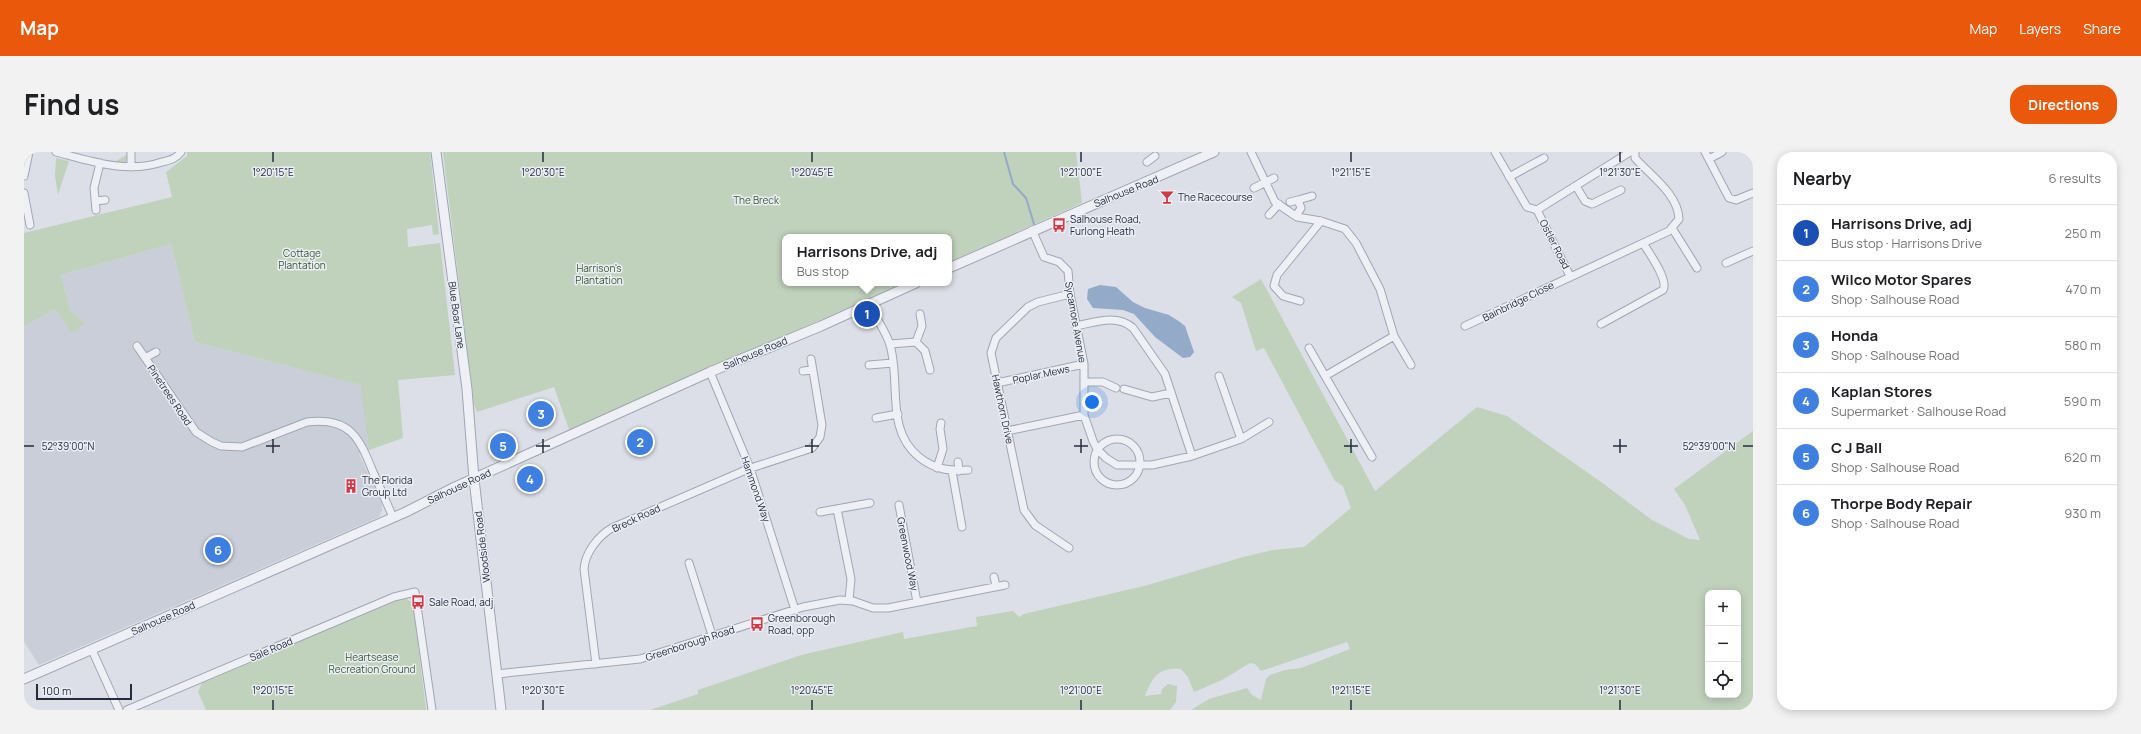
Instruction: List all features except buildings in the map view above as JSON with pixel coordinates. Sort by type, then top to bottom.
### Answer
[{"type":"street","points":[[24,176],[30,152]]},
{"type":"street","points":[[56,152],[100,163],[131,167],[158,164],[176,157],[181,152]]},
{"type":"street","points":[[131,152],[131,167]]},
{"type":"street","name":"Blue Boar Lane","points":[[436,152],[467,389],[474,479]]},
{"type":"street","name":"Salhouse Road","points":[[952,267],[1032,230],[1131,190],[1214,152]]},
{"type":"street","points":[[1251,152],[1275,202],[1296,216],[1321,221],[1345,229],[1356,243],[1380,289],[1394,336],[1412,365]]},
{"type":"street","points":[[1495,152],[1527,207],[1537,210]]},
{"type":"street","name":"Ostler Road","points":[[1630,152],[1537,210],[1570,276],[1643,243],[1672,228]]},
{"type":"street","points":[[1635,152],[1635,158],[1672,197],[1679,210],[1679,219],[1672,228],[1697,268]]},
{"type":"street","points":[[1705,152],[1727,196],[1732,199],[1738,199],[1753,192]]},
{"type":"street","points":[[1709,159],[1722,152]]},
{"type":"street","points":[[1147,162],[1156,153]]},
{"type":"street","points":[[1509,177],[1544,158]]},
{"type":"street","points":[[96,210],[94,188],[100,163]]},
{"type":"street","points":[[1254,188],[1274,178]]},
{"type":"street","points":[[1576,186],[1585,201],[1592,204],[1621,190]]},
{"type":"street","points":[[24,193],[30,225]]},
{"type":"street","points":[[1290,202],[1312,196]]},
{"type":"street","points":[[95,201],[105,200]]},
{"type":"street","points":[[1296,216],[1301,208],[1298,200]]},
{"type":"street","points":[[1269,215],[1279,204]]},
{"type":"street","points":[[1300,301],[1283,296],[1274,286],[1277,275],[1321,221]]},
{"type":"street","name":"Sycamore Avenue","points":[[1032,230],[1044,257],[1059,262],[1068,271],[1070,294],[1084,364],[1084,415],[1089,432],[1097,449],[1106,458],[1117,465],[1140,466],[1192,456],[1241,439],[1269,422]]},
{"type":"street","points":[[1602,324],[1663,290],[1665,287],[1664,279],[1643,243]]},
{"type":"street","points":[[1726,263],[1753,251]]},
{"type":"street","name":"Bainbridge Close","points":[[1465,326],[1570,276]]},
{"type":"street","name":"Salhouse Road","points":[[24,679],[393,517],[710,372],[909,286]]},
{"type":"street","name":"Hawthorn Drive","points":[[1069,548],[1035,525],[1027,515],[1023,505],[991,354],[996,338],[1032,304],[1070,294]]},
{"type":"street","points":[[869,304],[890,344],[900,432],[909,448],[926,463],[937,468],[956,471],[968,470]]},
{"type":"street","points":[[916,342],[922,326],[920,314]]},
{"type":"street","points":[[1076,326],[1108,320],[1127,323],[1138,334],[1165,374],[1192,456]]},
{"type":"street","points":[[1324,376],[1394,336]]},
{"type":"street","points":[[890,344],[909,341],[916,342],[925,351],[930,370]]},
{"type":"street","name":"Pinetrees Road","points":[[137,346],[196,432],[221,446],[242,447],[307,422],[327,421],[347,429],[361,444],[393,517]]},
{"type":"street","points":[[1309,348],[1372,457]]},
{"type":"street","name":"Pinetrees Road","points":[[145,358],[156,352]]},
{"type":"street","points":[[803,371],[812,370],[811,359]]},
{"type":"street","points":[[869,365],[893,363]]},
{"type":"street","name":"Poplar Mews","points":[[997,383],[1084,364]]},
{"type":"street","name":"Breck Road","points":[[596,664],[584,569],[588,555],[602,536],[619,525],[750,468],[805,451],[816,444],[820,437],[822,425],[812,370]]},
{"type":"street","name":"Hammond Way","points":[[710,372],[750,468],[794,610]]},
{"type":"street","points":[[1219,376],[1241,439]]},
{"type":"street","points":[[1084,382],[1103,382],[1116,388]]},
{"type":"street","points":[[1124,389],[1152,397],[1171,393]]},
{"type":"street","points":[[876,418],[898,414]]},
{"type":"street","points":[[1007,431],[1084,415]]},
{"type":"street","points":[[937,468],[943,449],[940,430],[941,423]]},
{"type":"street","points":[[1114,439],[1128,441],[1138,452],[1140,466],[1136,476],[1119,486],[1109,484],[1097,476],[1093,458],[1097,449],[1104,442],[1114,439]]},
{"type":"street","points":[[958,462],[956,471],[962,527]]},
{"type":"street","name":"Woodside Road","points":[[474,479],[501,710]]},
{"type":"street","points":[[820,512],[870,502]]},
{"type":"street","name":"Greenwood Way","points":[[899,505],[917,602]]},
{"type":"street","points":[[837,509],[851,579],[849,600]]},
{"type":"street","points":[[689,563],[712,635]]},
{"type":"street","points":[[994,577],[996,586]]},
{"type":"street","name":"Greenborough Road","points":[[497,674],[640,659],[794,610],[833,601],[849,600],[866,606],[880,608],[1005,585]]},
{"type":"street","name":"Sale Road","points":[[127,710],[378,604],[415,590],[432,710]]},
{"type":"street","points":[[92,650],[119,710]]},
{"type":"shaded area","points":[[171,244],[195,342],[362,385],[369,450],[359,454],[382,503],[382,510],[379,517],[39,665],[24,642],[24,327],[55,309],[72,332],[85,323],[70,310],[61,275]]},
{"type":"green space","name":"Cottage Plantation","points":[[187,152],[430,152],[439,234],[433,235],[432,225],[407,229],[408,247],[440,243],[455,375],[398,380],[403,438],[369,450],[361,385],[195,342],[171,244],[61,275],[70,310],[85,323],[72,333],[55,309],[24,327],[24,233],[172,197],[166,172],[187,156]]},
{"type":"green space","name":"Harrison's Plantation","points":[[443,152],[1076,152],[1082,203],[952,261],[952,234],[782,234],[782,286],[896,286],[570,432],[554,387],[477,412],[474,405]]},
{"type":"green space","points":[[128,154],[126,163],[123,164],[102,160],[116,161]]},
{"type":"green space","points":[[56,158],[69,161],[58,195],[55,176]]},
{"type":"green space","points":[[1261,279],[1375,491],[1477,407],[1507,416],[1652,520],[1689,539],[1700,540],[1685,505],[1674,489],[1753,431],[1753,710],[1191,710],[1209,699],[1247,688],[1252,695],[1261,700],[1266,679],[1270,675],[1285,670],[1301,668],[1350,649],[1347,642],[1261,671],[1255,664],[1250,663],[1222,680],[1194,692],[1188,677],[1181,669],[1167,670],[1157,675],[1150,683],[1145,696],[1161,694],[1162,689],[1168,684],[1177,686],[1176,702],[1170,710],[650,710],[698,694],[698,690],[801,655],[903,632],[904,639],[977,626],[976,617],[1013,611],[1019,617],[1024,614],[1148,585],[1243,557],[1273,550],[1304,547],[1351,508],[1343,486],[1335,481],[1264,348],[1256,351],[1241,303],[1232,297]]},
{"type":"green space","name":"Heartsease Recreation Ground","points":[[401,599],[407,599],[413,603],[426,710],[206,710],[198,692],[202,683]]},
{"type":"water","points":[[1100,285],[1116,287],[1133,302],[1145,308],[1169,315],[1180,322],[1185,326],[1194,352],[1190,357],[1183,358],[1155,337],[1134,314],[1123,310],[1093,308],[1087,299],[1088,289]]},
{"type":"waterway","points":[[1004,152],[1013,184],[1026,198],[1034,224]]},
{"type":"place","name":"The Racecourse","points":[[1167,197]]},
{"type":"place","name":"Salhouse Road, Furlong Heath","points":[[1059,225]]},
{"type":"place","name":"Harrisons Drive, adj","points":[[867,314]]},
{"type":"place","name":"Honda","points":[[541,414]]},
{"type":"place","name":"Wilco Motor Spares","points":[[640,442]]},
{"type":"place","name":"C J Ball","points":[[503,446]]},
{"type":"place","name":"Kaplan Stores","points":[[530,479]]},
{"type":"place","name":"The Florida Group Ltd","points":[[351,486]]},
{"type":"place","name":"Thorpe Body Repair","points":[[218,550]]},
{"type":"place","name":"Sale Road, adj","points":[[418,602]]},
{"type":"place","name":"Greenborough Road, opp","points":[[757,624]]},
{"type":"park label","name":"The Breck","points":[[756,200]]}]
